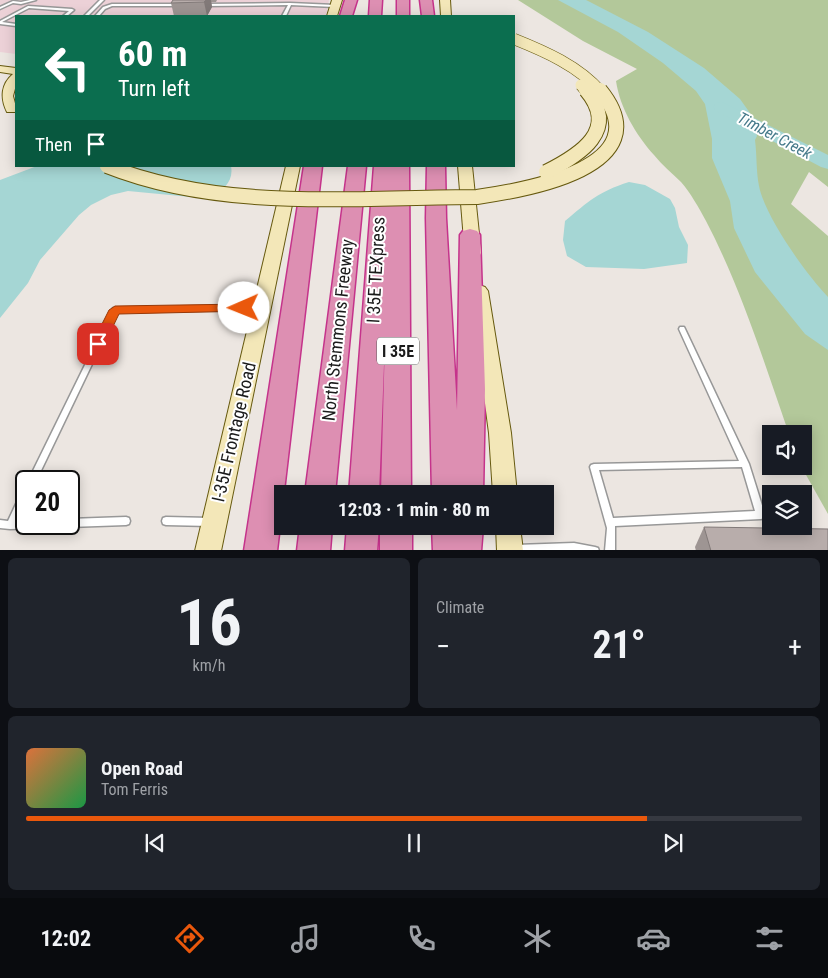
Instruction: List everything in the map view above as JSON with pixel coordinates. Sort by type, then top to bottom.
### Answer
[{"type":"highway","points":[[346,15],[351,0]]},
{"type":"highway","points":[[375,15],[376,0]]},
{"type":"highway","points":[[403,15],[404,0]]},
{"type":"highway","points":[[426,0],[428,15]]},
{"type":"highway","points":[[260,550],[304,215],[313,167]]},
{"type":"highway","name":"North Stemmons Freeway","points":[[321,485],[357,167]]},
{"type":"highway","name":"I 35E TEXpress","points":[[365,485],[383,167]]},
{"type":"highway","name":"I 35E","points":[[396,485],[400,167]]},
{"type":"highway","points":[[436,167],[436,218],[447,485]]},
{"type":"highway","points":[[468,485],[472,389],[470,235]]},
{"type":"highway","points":[[314,550],[315,535]]},
{"type":"highway","points":[[362,550],[363,535]]},
{"type":"highway","points":[[396,535],[396,550]]},
{"type":"highway","points":[[448,535],[449,550]]},
{"type":"highway","points":[[465,550],[466,535]]},
{"type":"main road","points":[[445,0],[446,15]]},
{"type":"main road","points":[[110,167],[147,181],[217,195],[263,198],[477,197],[535,188],[580,170],[609,149],[617,127],[611,103],[592,82],[563,64],[515,40]]},
{"type":"main road","points":[[141,167],[178,178],[210,184],[271,189],[474,187],[522,180],[565,163],[581,153],[593,141],[598,129],[599,118],[593,100],[576,81],[515,47]]},
{"type":"main road","points":[[0,62],[15,64]]},
{"type":"main road","points":[[0,69],[15,71]]},
{"type":"main road","points":[[14,110],[6,99],[7,90],[15,79]]},
{"type":"main road","points":[[0,102],[14,110]]},
{"type":"main road","name":"I-35E Frontage Road","points":[[208,550],[293,167]]},
{"type":"main road","points":[[465,167],[470,235],[500,433],[505,485]]},
{"type":"lane","points":[[21,3],[34,0]]},
{"type":"lane","points":[[87,15],[102,0]]},
{"type":"lane","points":[[6,1],[15,1],[28,7],[72,10],[66,15]]},
{"type":"lane","points":[[0,8],[15,1]]},
{"type":"lane","points":[[285,15],[290,4]]},
{"type":"lane","points":[[203,5],[290,4],[335,8]]},
{"type":"lane","points":[[98,15],[104,8],[112,5],[184,5]]},
{"type":"lane","points":[[0,22],[28,7]]},
{"type":"lane","points":[[0,22],[15,26]]},
{"type":"lane","points":[[37,470],[115,310],[262,308]]},
{"type":"lane","points":[[609,522],[761,515],[745,464],[682,329]]},
{"type":"lane","points":[[610,550],[609,522],[594,467],[745,464]]},
{"type":"lane","points":[[10,525],[15,515]]},
{"type":"lane","points":[[80,523],[126,521]]},
{"type":"lane","points":[[166,521],[214,522]]},
{"type":"lane","points":[[0,524],[15,525]]},
{"type":"lane","points":[[509,542],[595,550]]},
{"type":"shaded area","points":[[0,0],[329,0],[326,15],[15,15],[15,54],[0,52]]},
{"type":"green space","points":[[518,0],[828,0],[828,187],[809,172],[791,204],[828,236],[828,514],[806,475],[812,475],[812,425],[786,425],[741,299],[719,246],[694,200],[681,182],[657,159],[641,139],[625,111],[616,81],[637,69],[583,41]]},
{"type":"water","points":[[558,0],[586,0],[648,32],[704,68],[740,99],[750,113],[757,136],[755,140],[757,175],[763,199],[769,213],[787,244],[828,297],[828,350],[805,334],[755,272],[734,228],[730,201],[712,158],[712,139],[705,104],[696,91],[663,63],[618,32]]},
{"type":"water","points":[[34,167],[231,167],[231,177],[227,185],[212,199],[128,191],[111,195],[91,205],[79,215],[40,260],[28,283],[0,318],[0,180]]},
{"type":"water","points":[[629,182],[645,185],[670,199],[675,208],[679,227],[688,245],[687,263],[644,269],[586,267],[567,256],[563,240],[565,221],[594,198]]},
{"type":"building","points":[[173,0],[206,0],[204,2],[171,3]]},
{"type":"building","points":[[704,527],[762,528],[762,535],[812,535],[812,529],[828,529],[828,550],[711,550]]},
{"type":"waterway","name":"Timber Creek","points":[[722,107],[828,163]]},
{"type":"route","points":[[98,344],[115,310],[244,308]]}]
